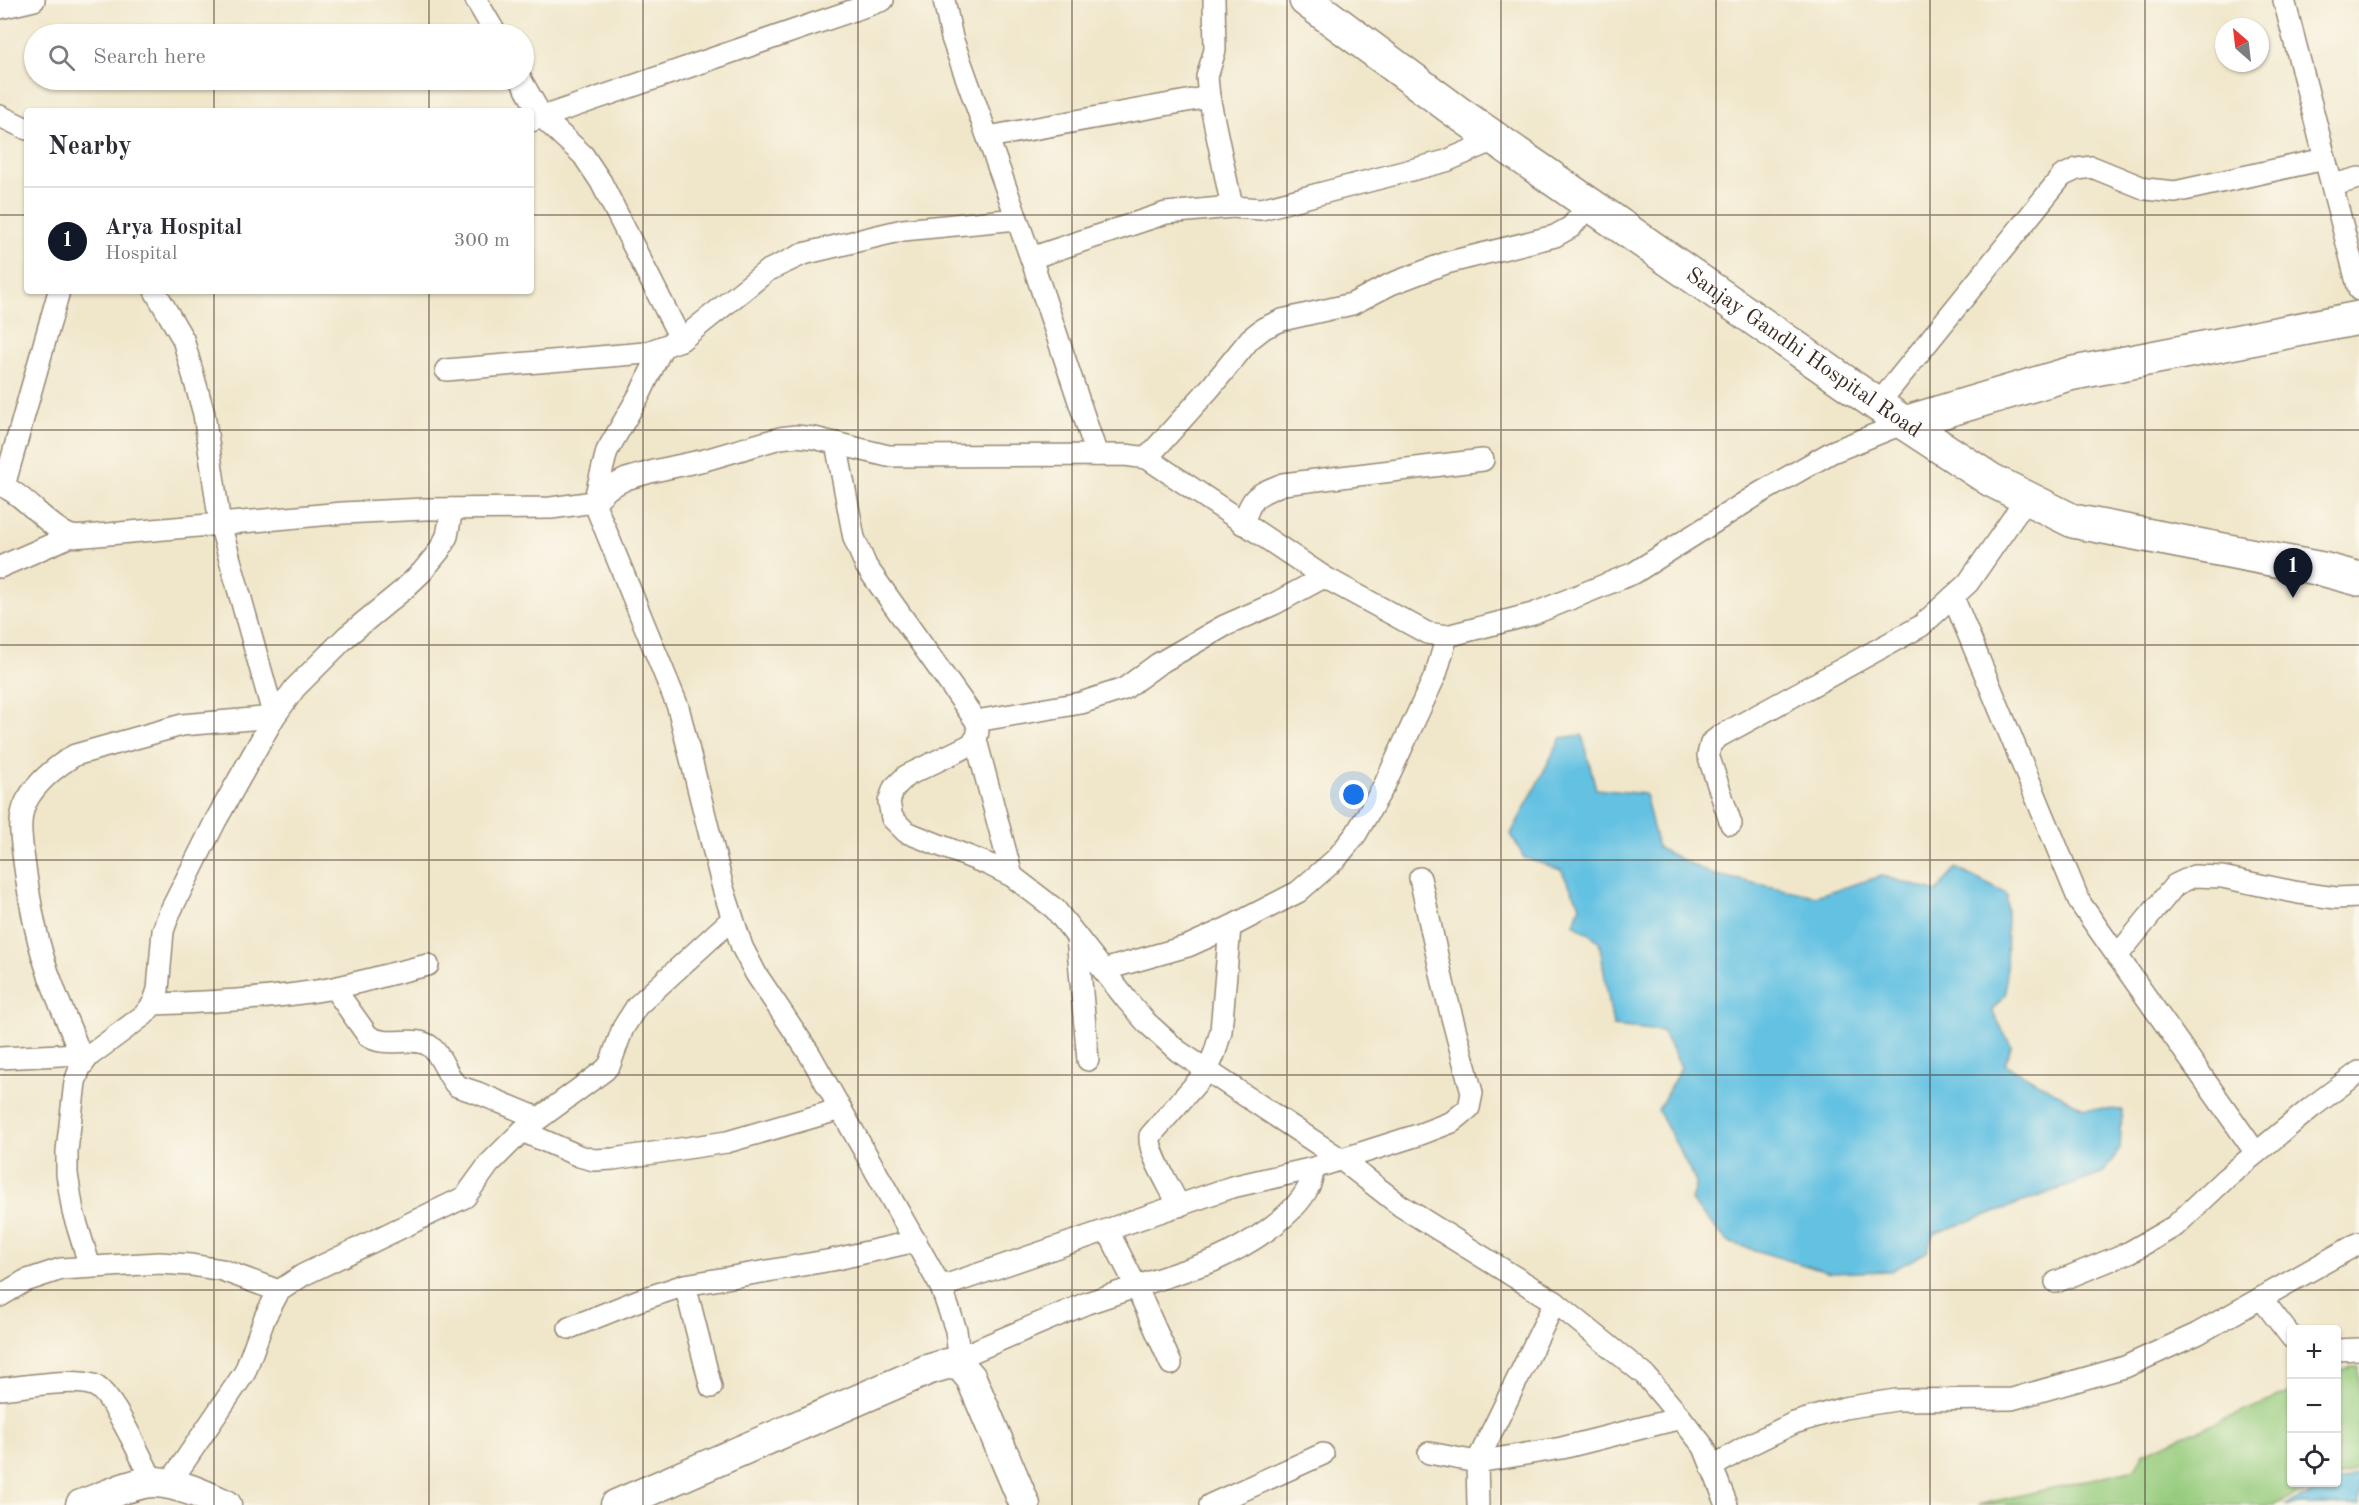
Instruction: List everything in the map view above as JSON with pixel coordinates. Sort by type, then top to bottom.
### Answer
[{"type":"main road","name":"Sanjay Gandhi Hospital Road","points":[[1306,0],[1497,139],[1904,423],[1991,480],[2073,520],[2322,568],[2359,579]]},
{"type":"main road","points":[[1904,423],[2069,374],[2359,318]]},
{"type":"main road","points":[[616,1505],[927,1370],[960,1361],[971,1378],[1025,1505]]},
{"type":"main road","points":[[81,1505],[128,1488],[161,1483],[192,1490],[226,1505]]},
{"type":"street","points":[[0,8],[34,0]]},
{"type":"street","points":[[476,0],[490,24]]},
{"type":"street","points":[[536,119],[883,0]]},
{"type":"street","points":[[944,0],[952,38],[1031,258],[1097,455]]},
{"type":"street","points":[[1214,0],[1215,50],[1207,77],[1209,97],[1232,207]]},
{"type":"street","points":[[2284,0],[2359,290]]},
{"type":"street","points":[[524,90],[531,108]]},
{"type":"street","points":[[988,137],[1209,97]]},
{"type":"street","points":[[0,116],[24,128]]},
{"type":"street","points":[[536,119],[583,155],[601,182],[671,344]]},
{"type":"street","points":[[1031,258],[1166,213],[1232,207],[1261,209],[1446,161],[1497,139]]},
{"type":"street","points":[[1878,405],[2061,176],[2077,169],[2092,167],[2146,189],[2175,192],[2325,159]]},
{"type":"street","points":[[2333,185],[2359,178]]},
{"type":"street","points":[[1147,458],[1212,387],[1250,339],[1264,328],[1282,320],[1352,304],[1391,284],[1446,263],[1555,236],[1571,227],[1590,204]]},
{"type":"street","points":[[446,370],[645,354],[671,344],[767,271],[803,254],[903,230],[1017,219]]},
{"type":"street","points":[[58,294],[2,486],[16,493],[60,530],[71,536]]},
{"type":"street","points":[[157,294],[183,339],[204,414],[220,524],[274,717]]},
{"type":"street","points":[[671,344],[607,451],[594,502],[678,707],[710,837],[742,947],[756,974],[809,1053],[941,1287],[956,1330],[960,1361],[1087,1303],[1213,1261],[1250,1241],[1290,1211],[1303,1197],[1310,1185],[1314,1168]]},
{"type":"street","points":[[0,567],[71,536],[343,513],[452,508],[551,508],[594,502],[609,488],[626,479],[705,460],[780,438],[805,437],[874,453],[903,456],[1097,455],[1147,458],[1324,577],[1427,633],[1447,636],[1533,614],[1634,573],[1760,493],[1832,452],[1904,423]]},
{"type":"street","points":[[836,443],[854,538],[866,566],[976,731],[1011,876]]},
{"type":"street","points":[[1244,524],[1250,502],[1260,493],[1282,483],[1483,460]]},
{"type":"street","points":[[1731,824],[1708,755],[1711,744],[1720,735],[1921,626],[1968,583],[2027,498]]},
{"type":"street","points":[[0,1058],[85,1055],[144,1015],[153,1004],[158,990],[163,931],[169,915],[216,820],[274,717],[295,688],[347,636],[403,590],[440,551],[447,536],[452,508]]},
{"type":"street","points":[[1324,577],[1274,604],[1224,626],[1158,664],[1124,689],[976,731],[906,776],[894,788],[889,802],[892,818],[906,832],[990,864],[1011,876],[1055,909],[1146,1022],[1178,1050],[1342,1160],[1401,1206],[1555,1302],[1645,1375],[1704,1447],[1727,1505]]},
{"type":"street","points":[[1953,597],[2080,903],[2256,1153]]},
{"type":"street","points":[[1103,970],[1188,946],[1230,927],[1298,892],[1336,859],[1356,834],[1384,786],[1436,674],[1447,636]]},
{"type":"street","points":[[90,1267],[74,1212],[67,1174],[67,1151],[75,1082],[85,1055],[53,986],[32,916],[21,837],[22,817],[26,804],[35,789],[63,762],[75,755],[182,725],[274,717]]},
{"type":"street","points":[[2117,956],[2175,885],[2194,876],[2222,877],[2336,898],[2359,897]]},
{"type":"street","points":[[941,1287],[1232,1187],[1314,1168],[1418,1135],[1452,1122],[1469,1108],[1472,1093],[1444,987],[1420,878]]},
{"type":"street","points":[[0,1389],[75,1383],[93,1385],[102,1390],[161,1483],[245,1372],[265,1317],[279,1291],[303,1275],[465,1197],[489,1164],[530,1124],[605,1070],[610,1064],[623,1028],[637,1006],[732,919]]},
{"type":"street","points":[[1179,1206],[1153,1153],[1149,1143],[1150,1136],[1207,1071],[1221,1031],[1230,927]]},
{"type":"street","points":[[1077,937],[1088,1060]]},
{"type":"street","points":[[153,1004],[237,1000],[334,988],[428,965]]},
{"type":"street","points":[[334,988],[368,1036],[385,1042],[426,1044],[437,1054],[457,1086],[478,1093],[579,1156],[594,1160],[727,1142],[841,1109]]},
{"type":"street","points":[[2056,1282],[2130,1252],[2175,1226],[2226,1178],[2359,1072]]},
{"type":"street","points":[[1108,1231],[1171,1364]]},
{"type":"street","points":[[569,1328],[685,1285],[832,1260],[916,1241]]},
{"type":"street","points":[[1712,1467],[1749,1445],[1794,1423],[1844,1408],[1896,1400],[2012,1399],[2125,1368],[2197,1334],[2359,1243]]},
{"type":"street","points":[[0,1296],[42,1274],[61,1269],[159,1263],[222,1270],[279,1291]]},
{"type":"street","points":[[685,1285],[711,1387]]},
{"type":"street","points":[[2261,1298],[2287,1332]]},
{"type":"street","points":[[1478,1505],[1477,1462],[1555,1302]]},
{"type":"street","points":[[2341,1350],[2359,1349]]},
{"type":"street","points":[[1429,1453],[1477,1462],[1562,1448],[1681,1418]]},
{"type":"street","points":[[1210,1505],[1323,1454]]},
{"type":"green space","points":[[2359,1367],[2359,1467],[2341,1475],[2341,1379],[2341,1371]]},
{"type":"green space","points":[[2287,1394],[2287,1487],[2315,1487],[2274,1505],[1978,1505],[2135,1469],[2144,1452]]},
{"type":"water","points":[[1582,735],[1596,789],[1645,794],[1658,848],[1711,874],[1815,896],[1882,876],[1937,892],[1955,868],[2007,894],[2006,994],[1992,1010],[2011,1046],[2005,1064],[2083,1108],[2122,1110],[2120,1149],[2102,1174],[1933,1234],[1927,1252],[1891,1271],[1830,1273],[1728,1242],[1691,1201],[1696,1182],[1658,1110],[1681,1067],[1662,1031],[1613,1026],[1599,941],[1574,924],[1580,905],[1561,870],[1524,858],[1511,834],[1561,738]]},
{"type":"water","points":[[2359,1472],[2359,1505],[2286,1505],[2326,1487],[2341,1487],[2341,1480]]},
{"type":"place","name":"Arya Hospital","points":[[2293,598]]}]
